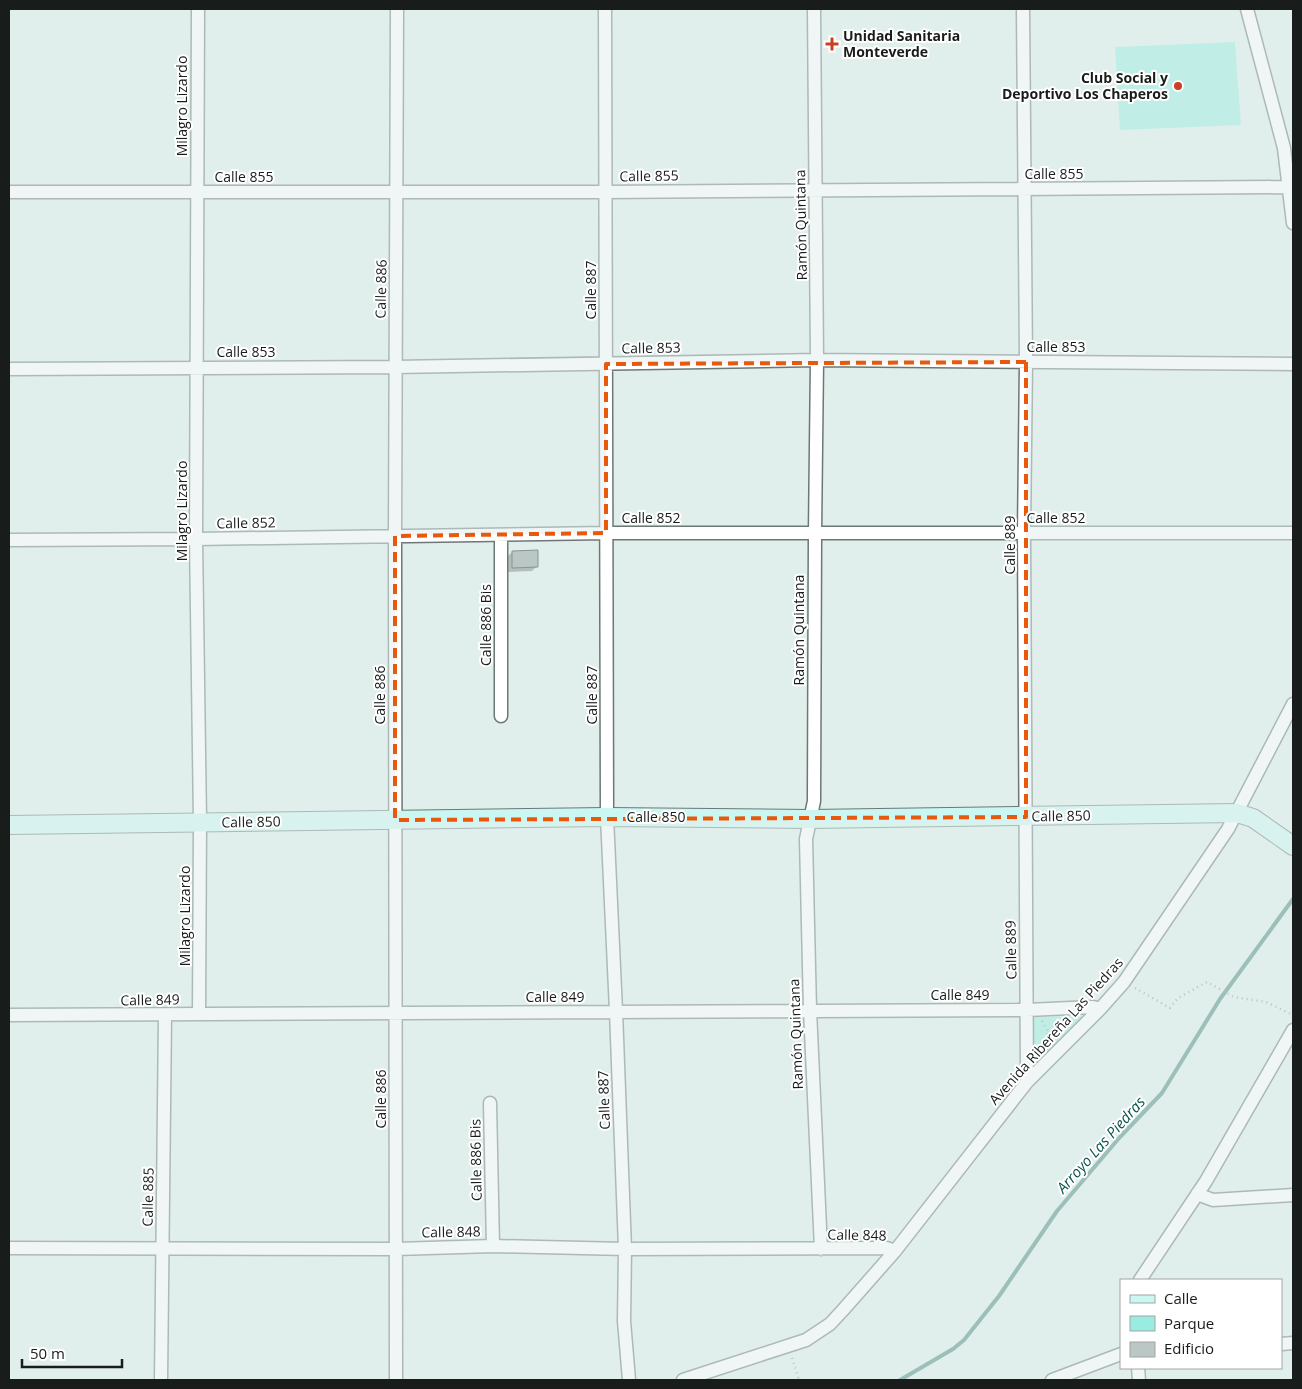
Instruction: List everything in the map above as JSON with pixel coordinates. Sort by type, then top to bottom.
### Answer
[{"type":"main road","name":"Calle 850","points":[[9,825],[607,817],[810,819],[1237,813],[1253,818],[1291,845]]},
{"type":"street","name":"Milagro Lizardo","points":[[198,9],[196,539],[200,822],[200,1014]]},
{"type":"street","name":"Calle 886","points":[[396,1380],[394,536],[397,9]]},
{"type":"street","name":"Calle 887","points":[[605,9],[607,817],[625,1249],[624,1321],[629,1380]]},
{"type":"street","name":"Ramón Quintana","points":[[814,9],[817,360],[814,534],[814,801],[806,829],[806,839],[810,1010],[821,1249]]},
{"type":"street","name":"Calle 889","points":[[1023,9],[1026,362],[1024,533],[1027,1082]]},
{"type":"street","points":[[1247,9],[1284,148],[1293,222]]},
{"type":"street","name":"Calle 855","points":[[9,192],[605,192],[1289,187]]},
{"type":"street","name":"Calle 853","points":[[9,369],[395,367],[817,360],[1293,364]]},
{"type":"street","name":"Calle 852","points":[[9,540],[606,533],[1293,533]]},
{"type":"street","name":"Calle 886 Bis","points":[[501,535],[501,716]]},
{"type":"street","name":"Avenida Ribereña Las Piedras","points":[[683,1380],[789,1346],[816,1335],[844,1310],[1027,1082],[1100,1009],[1124,982],[1228,828],[1293,704]]},
{"type":"street","name":"Calle 849","points":[[9,1015],[1027,1010],[1092,1007],[1100,1009]]},
{"type":"street","name":"Calle 885","points":[[161,1380],[165,1015]]},
{"type":"street","points":[[1141,1279],[1206,1181],[1293,1033]]},
{"type":"street","name":"Calle 886 Bis","points":[[490,1103],[493,1246]]},
{"type":"street","points":[[1197,1194],[1213,1200],[1293,1195]]},
{"type":"street","name":"Calle 848","points":[[9,1248],[396,1249],[493,1246],[625,1249],[887,1248],[894,1250]]},
{"type":"street","points":[[1052,1380],[1120,1354]]},
{"type":"path","points":[[1124,982],[1170,1008],[1178,998],[1207,982],[1234,998],[1266,1002],[1293,1015]]},
{"type":"path","points":[[789,1346],[799,1380]]},
{"type":"highlighted area","points":[[1026,362],[1026,817],[395,820],[395,536],[606,533],[606,364]]},
{"type":"green space","name":"Club Social y Deportivo Los Chaperos","points":[[1235,42],[1241,125],[1120,130],[1115,47]]},
{"type":"green space","points":[[1081,1016],[1083,1020],[1032,1069],[1032,1017]]},
{"type":"building","points":[[538,550],[538,567],[512,568],[512,551]]},
{"type":"waterway","name":"Arroyo Las Piedras","points":[[900,1380],[953,1349],[964,1340],[999,1296],[1057,1211],[1120,1137],[1162,1093],[1220,999],[1293,899]]},
{"type":"place","name":"Unidad Sanitaria Monteverde","points":[[832,44]]},
{"type":"place","name":"Club Social y Deportivo Los Chaperos","points":[[1178,86]]}]
